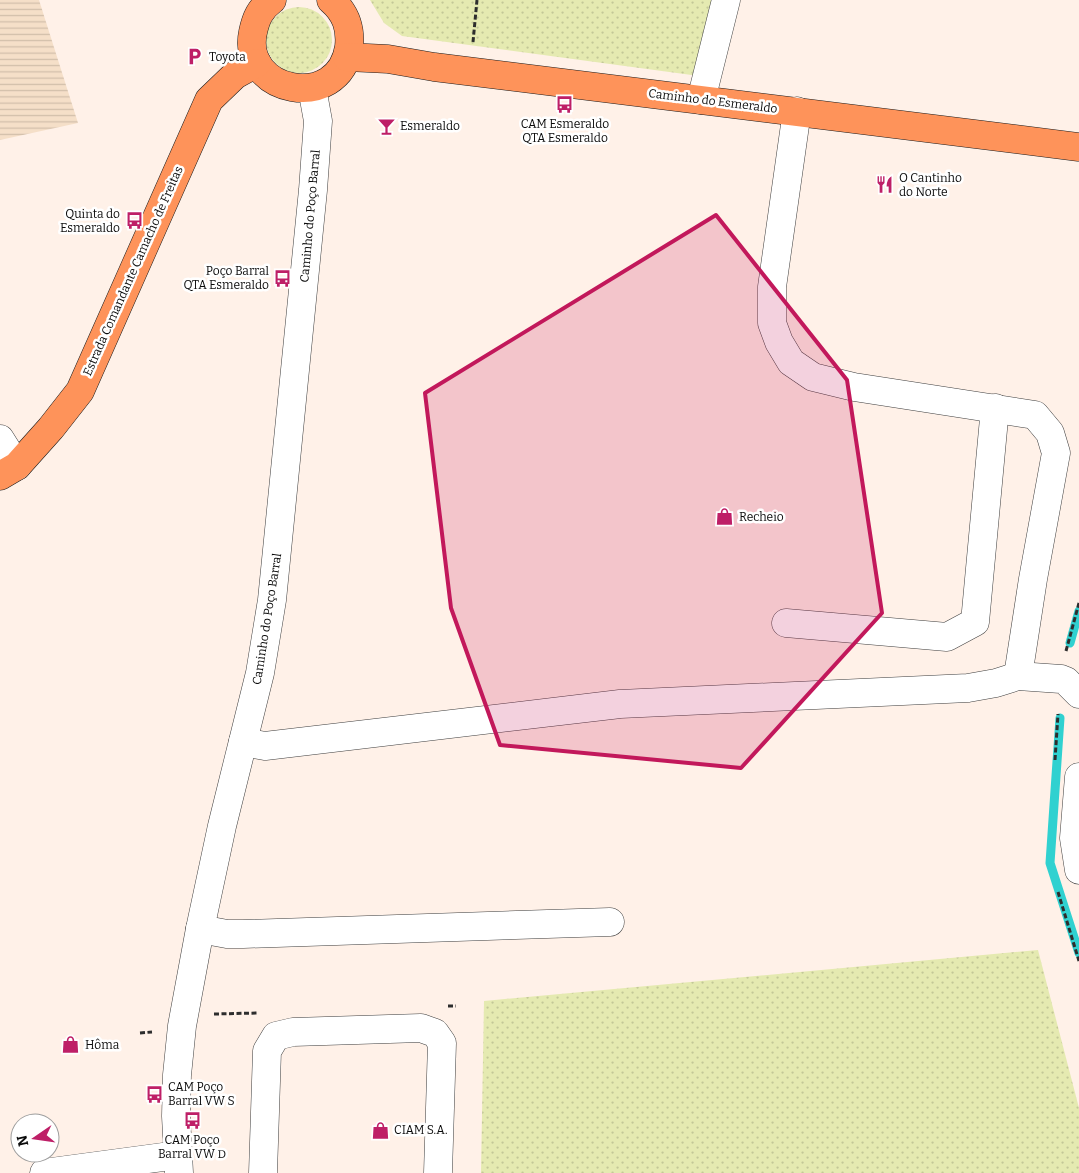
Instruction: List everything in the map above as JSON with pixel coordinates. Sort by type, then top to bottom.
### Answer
[{"type":"main road","points":[[272,0],[264,6],[256,19],[252,36],[253,53],[257,64],[270,78],[282,85],[297,89],[312,88],[325,83],[336,74],[347,57],[350,34],[346,19],[330,0]]},
{"type":"main road","name":"Caminho do Esmeraldo","points":[[347,57],[388,59],[434,67],[798,111],[1079,148]]},
{"type":"main road","name":"Estrada Comandante Camacho de Freitas","points":[[8,471],[51,428],[80,391],[209,100],[235,75],[257,64]]},
{"type":"street","points":[[701,100],[726,0]]},
{"type":"street","name":"Caminho do Poço Barral","points":[[178,1164],[177,1075],[182,1026],[222,826],[260,673],[272,600],[313,190],[318,121],[312,88]]},
{"type":"street","points":[[798,111],[772,296],[772,323],[779,342],[791,362],[813,377],[846,385],[1035,415],[1050,433],[1056,453],[1033,579],[1018,676]]},
{"type":"street","points":[[786,623],[947,637],[975,622],[994,408]]},
{"type":"street","points":[[0,439],[8,471]]},
{"type":"street","points":[[243,742],[265,746],[620,704],[968,688],[996,683],[1018,676],[1061,679],[1066,681],[1079,694]]},
{"type":"street","points":[[1079,777],[1074,838],[1079,870]]},
{"type":"street","points":[[200,929],[227,934],[242,934],[610,922]]},
{"type":"street","points":[[263,1173],[268,1051],[276,1036],[293,1032],[421,1028],[435,1033],[442,1043],[438,1173]]},
{"type":"street","points":[[44,1173],[178,1164]]},
{"type":"path","points":[[472,50],[477,0]]},
{"type":"highlighted area","points":[[716,215],[847,380],[882,613],[741,768],[500,745],[451,608],[425,393]]},
{"type":"shaded area","points":[[0,0],[39,0],[78,123],[0,140]]},
{"type":"green space","points":[[370,0],[717,0],[699,76],[402,36],[384,23]]},
{"type":"green space","points":[[299,7],[312,9],[327,22],[330,27],[332,40],[330,53],[317,68],[312,71],[299,73],[286,71],[271,58],[268,53],[266,40],[268,27],[281,12],[286,9]]},
{"type":"green space","points":[[1038,950],[1079,1108],[1079,1173],[481,1173],[484,1001]]},
{"type":"waterway","points":[[1070,643],[1079,611]]},
{"type":"waterway","points":[[1060,718],[1050,863],[1079,953]]},
{"type":"place","name":"Toyota","points":[[195,57]]},
{"type":"place","name":"CAM Esmeraldo QTA Esmeraldo","points":[[565,105]]},
{"type":"place","name":"Esmeraldo","points":[[386,126]]},
{"type":"place","name":"O Cantinho do Norte","points":[[885,185]]},
{"type":"place","name":"Quinta do Esmeraldo","points":[[134,221]]},
{"type":"place","name":"Poço Barral QTA Esmeraldo","points":[[283,278]]},
{"type":"place","name":"Recheio","points":[[725,517]]},
{"type":"place","name":"Hôma","points":[[71,1045]]},
{"type":"place","name":"CAM Poço Barral VW S","points":[[154,1094]]},
{"type":"place","name":"CAM Poço Barral VW D","points":[[192,1121]]},
{"type":"place","name":"CIAM S.A.","points":[[380,1130]]}]
